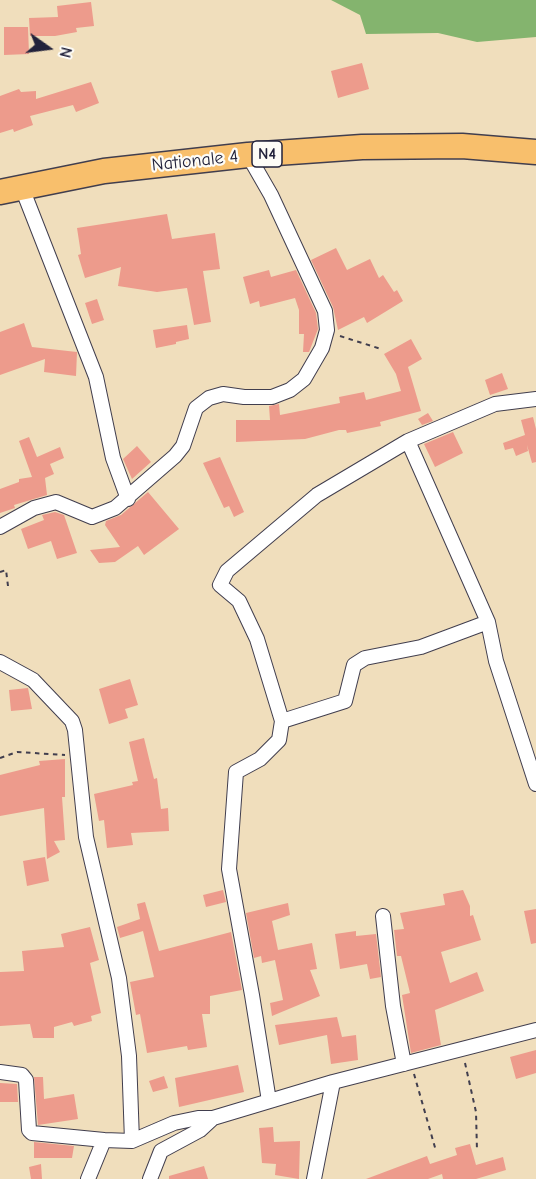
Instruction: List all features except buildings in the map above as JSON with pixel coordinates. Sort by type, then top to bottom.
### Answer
[{"type":"highway","name":"Nationale 4","points":[[11,190],[104,171],[248,155],[362,147],[462,146],[536,152]]},
{"type":"street","points":[[0,527],[34,508],[56,501],[92,517],[115,508],[175,456],[183,446],[196,408],[209,398],[223,394],[244,398],[272,397],[290,390],[304,379],[327,330],[325,311],[271,195],[248,155]]},
{"type":"street","points":[[11,190],[96,377],[113,458],[128,499]]},
{"type":"street","points":[[269,1101],[229,869],[236,772],[260,759],[279,740],[282,721],[257,639],[239,602],[220,585],[227,572],[317,495],[408,441],[495,404],[536,399]]},
{"type":"street","points":[[408,441],[488,622],[496,661],[536,784]]},
{"type":"street","points":[[282,721],[345,701],[354,665],[365,658],[421,647],[488,622]]},
{"type":"street","points":[[0,662],[33,680],[72,721],[86,837],[119,978],[129,1056],[132,1141]]},
{"type":"street","points":[[383,916],[393,1006],[407,1063]]},
{"type":"street","points":[[0,1072],[22,1075],[26,1080],[29,1130],[32,1133],[132,1141],[174,1123],[198,1118],[213,1118],[333,1082],[536,1030]]},
{"type":"street","points":[[314,1179],[333,1082]]},
{"type":"street","points":[[150,1179],[161,1151],[200,1130],[213,1118]]},
{"type":"street","points":[[88,1179],[104,1140]]},
{"type":"path","points":[[327,330],[381,349]]},
{"type":"path","points":[[0,572],[6,570],[8,586]]},
{"type":"path","points":[[0,758],[17,752],[68,756],[79,772]]},
{"type":"path","points":[[463,1049],[476,1112],[477,1151]]},
{"type":"path","points":[[407,1063],[436,1151]]},
{"type":"green space","points":[[331,0],[536,0],[536,37],[477,42],[438,33],[366,34],[360,15]]}]
